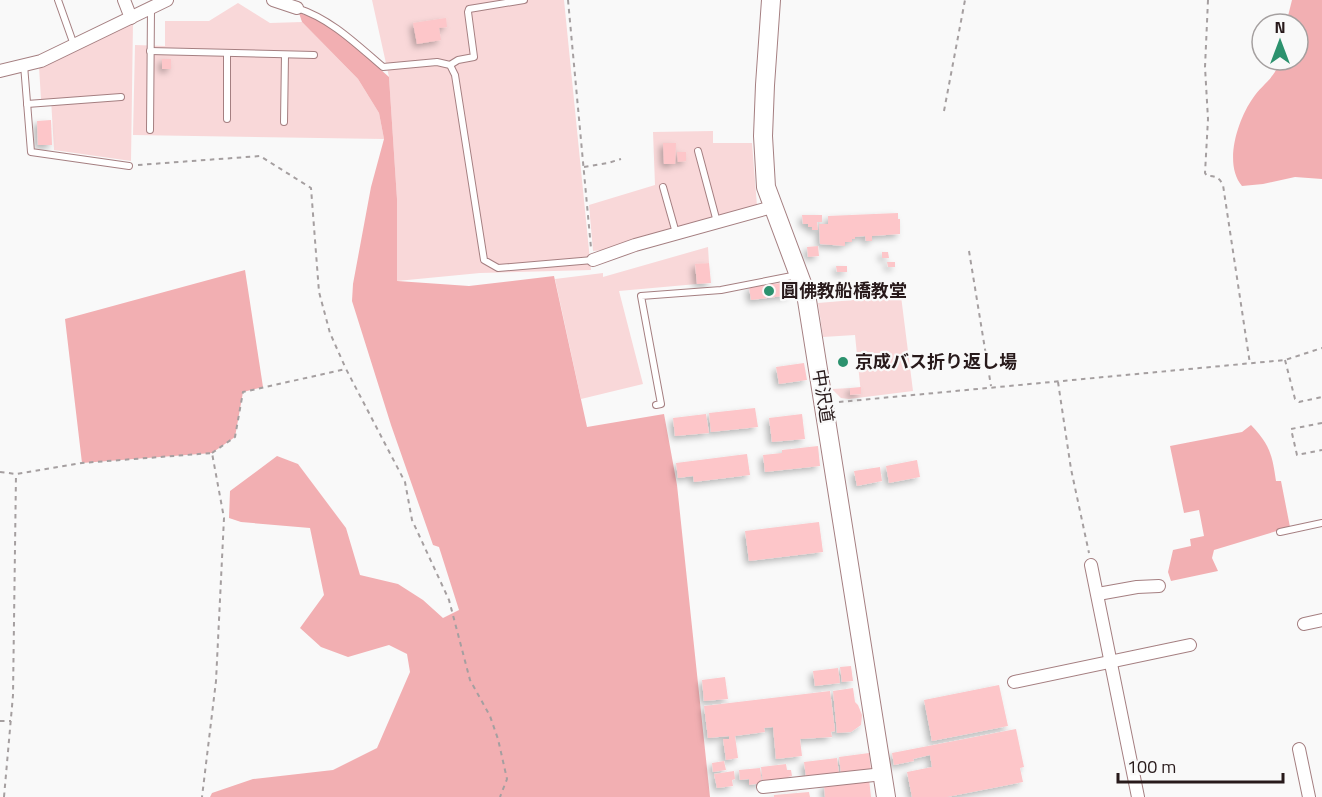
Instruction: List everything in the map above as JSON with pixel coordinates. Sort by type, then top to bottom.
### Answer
[{"type":"street","points":[[124,0],[131,18]]},
{"type":"street","points":[[0,71],[41,61],[167,0]]},
{"type":"street","name":"中沢道","points":[[771,0],[763,136],[766,187],[772,207],[801,274],[806,294],[886,797]]},
{"type":"street","points":[[592,260],[772,207]]},
{"type":"street","points":[[1091,565],[1138,797]]},
{"type":"street","points":[[1098,594],[1137,587],[1159,586]]},
{"type":"street","points":[[1304,624],[1322,620]]},
{"type":"street","points":[[1014,682],[1190,645]]},
{"type":"street","points":[[1299,749],[1309,797]]},
{"type":"street","points":[[763,787],[883,774]]},
{"type":"lane","points":[[58,0],[74,45]]},
{"type":"lane","points":[[286,3],[315,14],[336,28],[383,67],[437,62],[450,65],[458,60],[474,57],[469,9],[524,0]]},
{"type":"lane","points":[[150,130],[151,8]]},
{"type":"lane","points":[[150,51],[314,55]]},
{"type":"lane","points":[[227,53],[227,119]]},
{"type":"lane","points":[[284,122],[285,55]]},
{"type":"lane","points":[[24,65],[31,152],[129,166]]},
{"type":"lane","points":[[450,65],[455,75],[484,260],[498,268],[592,260]]},
{"type":"lane","points":[[27,104],[121,97]]},
{"type":"lane","points":[[698,151],[717,222]]},
{"type":"lane","points":[[663,187],[676,234]]},
{"type":"lane","points":[[656,405],[660,404],[641,297],[721,290],[801,274]]},
{"type":"lane","points":[[1280,532],[1322,524]]},
{"type":"path","points":[[568,0],[592,260]]},
{"type":"path","points":[[944,111],[965,0]]},
{"type":"path","points":[[1208,0],[1205,67],[1208,119],[1205,173],[1207,176],[1220,179],[1223,185],[1250,364]]},
{"type":"path","points":[[129,166],[260,156],[311,188],[319,292],[330,333],[346,369],[405,482],[412,520],[449,600],[470,680],[490,716],[498,739],[507,779],[500,797]]},
{"type":"path","points":[[584,167],[608,164],[621,159]]},
{"type":"path","points":[[969,251],[991,386]]},
{"type":"path","points":[[824,404],[991,386],[1250,364],[1285,360],[1322,348]]},
{"type":"path","points":[[1285,360],[1295,399],[1299,402],[1322,397]]},
{"type":"path","points":[[0,472],[16,474],[82,463],[212,453],[235,437],[243,392],[346,369]]},
{"type":"path","points":[[1058,382],[1071,469],[1091,565]]},
{"type":"path","points":[[1322,423],[1291,429],[1297,455],[1322,450]]},
{"type":"path","points":[[202,797],[216,681],[224,518],[212,453]]},
{"type":"path","points":[[4,797],[11,721],[16,474]]},
{"type":"path","points":[[0,721],[11,721]]},
{"type":"shaded area","points":[[372,0],[564,0],[591,270],[480,273],[397,281],[397,199],[389,77]]},
{"type":"shaded area","points":[[1292,0],[1322,0],[1322,179],[1295,177],[1242,186],[1236,177],[1233,154],[1238,129],[1247,107],[1274,72],[1310,72],[1310,12],[1289,12]]},
{"type":"shaded area","points":[[238,3],[270,23],[302,22],[358,79],[379,113],[384,139],[133,135],[135,45],[165,46],[165,21],[209,21]]},
{"type":"shaded area","points":[[299,13],[336,31],[389,77],[397,199],[397,281],[469,286],[554,276],[587,427],[664,414],[677,485],[710,797],[210,797],[212,793],[253,779],[333,770],[377,748],[410,672],[407,654],[389,645],[348,657],[321,647],[300,628],[324,595],[310,528],[241,522],[229,518],[230,491],[277,456],[298,464],[346,528],[360,575],[398,584],[423,600],[443,618],[459,610],[439,547],[433,545],[391,425],[352,301],[353,284],[371,187],[384,139],[379,113],[358,79],[302,22]]},
{"type":"shaded area","points":[[133,22],[131,161],[54,150],[51,99],[41,99],[39,67]]},
{"type":"shaded area","points":[[713,131],[713,143],[752,143],[757,206],[604,250],[593,251],[589,205],[655,185],[653,132]]},
{"type":"shaded area","points":[[708,247],[709,263],[695,265],[697,284],[619,291],[643,384],[581,399],[555,279],[603,273],[603,277]]},
{"type":"shaded area","points":[[245,270],[263,387],[243,392],[235,437],[212,453],[82,463],[65,319]]},
{"type":"shaded area","points":[[901,296],[913,391],[841,398],[832,389],[850,388],[850,395],[861,394],[855,335],[823,337],[818,303]]},
{"type":"shaded area","points":[[1251,425],[1269,450],[1276,481],[1281,481],[1290,527],[1214,550],[1212,558],[1218,571],[1171,581],[1168,572],[1173,550],[1191,546],[1190,539],[1204,536],[1199,510],[1184,513],[1170,446],[1242,432]]},
{"type":"building","points":[[446,18],[447,27],[439,28],[441,40],[417,44],[413,23]]},
{"type":"building","points":[[162,59],[171,59],[171,69],[162,69]]},
{"type":"building","points":[[51,120],[52,145],[38,145],[37,121]]},
{"type":"building","points":[[663,143],[676,143],[675,164],[664,164]]},
{"type":"building","points":[[677,152],[686,152],[686,161],[678,162]]},
{"type":"building","points":[[898,213],[900,234],[872,236],[872,241],[866,241],[865,236],[855,237],[852,242],[845,242],[845,246],[820,244],[819,224],[828,224],[828,216]]},
{"type":"building","points":[[802,215],[822,215],[822,222],[817,222],[818,230],[812,230],[808,224],[803,224]]},
{"type":"building","points":[[818,246],[819,256],[808,257],[807,247]]},
{"type":"building","points":[[882,252],[888,252],[889,258],[882,258]]},
{"type":"building","points":[[887,262],[895,262],[895,267],[888,267]]},
{"type":"building","points":[[709,263],[711,283],[697,284],[695,264]]},
{"type":"building","points":[[836,266],[847,266],[847,272],[837,272]]},
{"type":"building","points":[[789,282],[791,295],[751,300],[749,287]]},
{"type":"building","points":[[804,363],[807,380],[779,384],[776,367]]},
{"type":"building","points":[[861,387],[861,394],[850,395],[850,388]]},
{"type":"building","points":[[755,408],[758,427],[711,432],[709,413]]},
{"type":"building","points":[[706,414],[709,433],[675,436],[673,418]]},
{"type":"building","points":[[802,414],[805,439],[772,442],[769,418]]},
{"type":"building","points":[[818,446],[820,466],[765,472],[763,455],[782,453],[782,450]]},
{"type":"building","points":[[747,454],[750,475],[694,482],[693,476],[678,478],[676,463]]},
{"type":"building","points":[[917,460],[920,477],[889,483],[886,466]]},
{"type":"building","points":[[880,467],[882,481],[857,486],[854,471]]},
{"type":"building","points":[[819,522],[823,552],[749,561],[745,531]]},
{"type":"building","points":[[851,666],[853,681],[842,682],[840,667]]},
{"type":"building","points":[[838,668],[840,683],[815,686],[813,671]]},
{"type":"building","points":[[725,677],[728,699],[704,701],[702,680]]},
{"type":"building","points":[[999,685],[1008,726],[932,741],[924,700]]},
{"type":"building","points":[[853,688],[855,702],[862,715],[861,725],[851,732],[837,733],[833,691]]},
{"type":"building","points":[[830,691],[835,731],[831,732],[832,737],[800,739],[802,756],[776,759],[773,727],[764,728],[765,732],[735,736],[738,758],[726,760],[723,739],[729,739],[729,736],[708,738],[704,706]]},
{"type":"building","points":[[1016,729],[1024,767],[1020,768],[1023,782],[947,797],[912,797],[907,772],[932,767],[930,755],[894,765],[892,753]]},
{"type":"building","points":[[869,753],[871,770],[841,773],[839,757]]},
{"type":"building","points":[[837,758],[839,774],[806,777],[804,762]]},
{"type":"building","points":[[724,761],[726,770],[713,772],[712,763]]},
{"type":"building","points":[[786,764],[787,770],[791,770],[792,776],[788,777],[789,780],[763,783],[761,767]]},
{"type":"building","points":[[760,768],[762,783],[749,785],[749,779],[740,780],[739,770]]},
{"type":"building","points":[[734,771],[733,786],[717,788],[714,774]]},
{"type":"building","points":[[869,779],[871,797],[825,797],[824,785]]},
{"type":"building","points":[[809,792],[810,797],[774,797],[774,795]]},
{"type":"place","name":"圓佛教船橋教堂","points":[[769,291]]},
{"type":"place","name":"京成バス折り返し場","points":[[843,362]]}]
